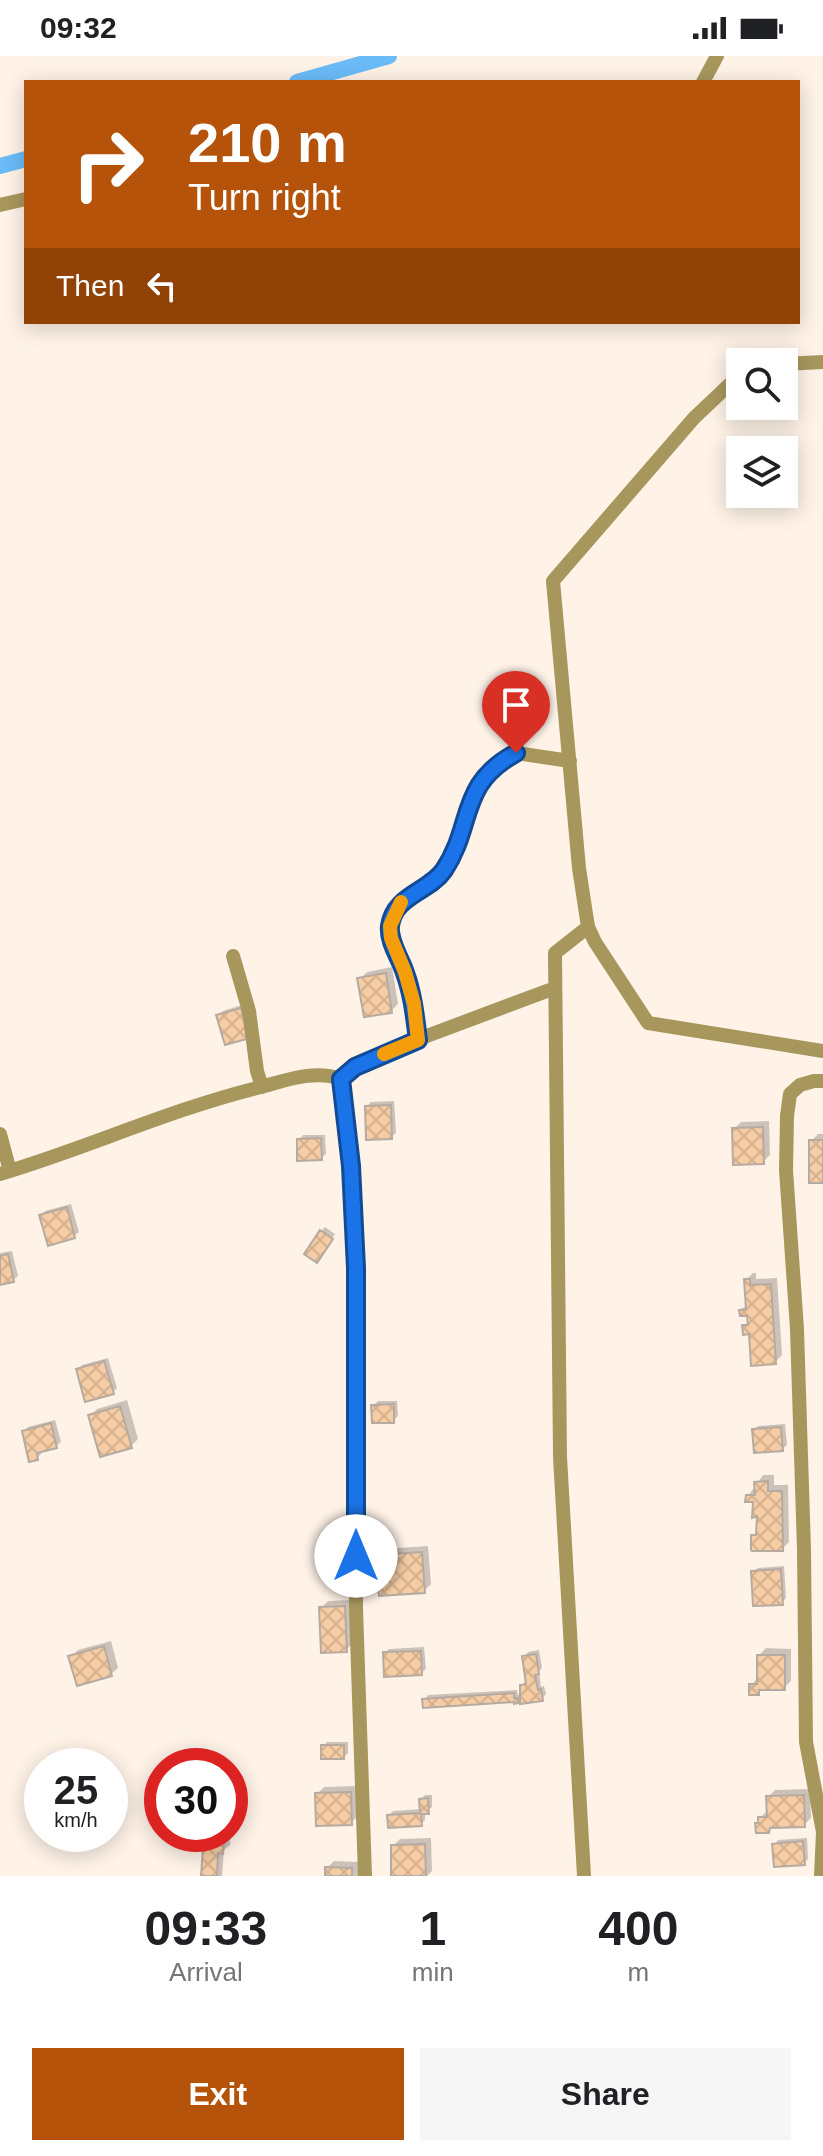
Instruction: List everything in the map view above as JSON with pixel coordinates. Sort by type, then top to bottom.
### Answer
[{"type":"street","points":[[704,80],[717,56]]},
{"type":"street","points":[[0,205],[24,199]]},
{"type":"street","points":[[798,363],[823,362]]},
{"type":"street","points":[[726,388],[694,418],[553,581],[579,868],[588,927],[648,1023],[823,1051]]},
{"type":"street","points":[[418,1040],[414,1004],[391,938],[390,926],[401,902],[442,873],[454,851],[474,792],[499,762],[516,753],[570,761]]},
{"type":"street","points":[[584,1876],[560,1457],[555,953],[588,927]]},
{"type":"street","points":[[233,956],[249,1011],[262,1087]]},
{"type":"street","points":[[341,1079],[355,1067],[418,1040],[555,988]]},
{"type":"street","points":[[0,1134],[5,1172],[231,1095],[305,1076],[329,1075],[341,1079]]},
{"type":"street","points":[[341,1079],[351,1166],[356,1268],[356,1608],[365,1876]]},
{"type":"street","points":[[821,1876],[823,1832],[806,1742],[797,1329],[786,1143],[790,1094],[800,1085],[823,1081]]},
{"type":"building","points":[[386,973],[392,1013],[364,1017],[357,978]]},
{"type":"building","points":[[241,1008],[250,1038],[225,1045],[216,1015]]},
{"type":"building","points":[[391,1105],[392,1139],[366,1140],[365,1106]]},
{"type":"building","points":[[763,1127],[764,1164],[733,1165],[732,1128]]},
{"type":"building","points":[[321,1138],[322,1160],[297,1161],[297,1139]]},
{"type":"building","points":[[809,1140],[823,1140],[823,1183],[809,1183]]},
{"type":"building","points":[[67,1207],[75,1238],[48,1246],[39,1215]]},
{"type":"building","points":[[320,1230],[333,1239],[317,1263],[304,1254]]},
{"type":"building","points":[[8,1254],[14,1282],[0,1285],[0,1256]]},
{"type":"building","points":[[744,1279],[750,1279],[750,1285],[771,1284],[776,1364],[751,1366],[749,1334],[743,1335],[742,1325],[748,1325],[747,1316],[740,1316],[739,1310],[746,1309]]},
{"type":"building","points":[[104,1361],[114,1394],[85,1402],[76,1369]]},
{"type":"building","points":[[394,1404],[394,1423],[372,1423],[371,1405]]},
{"type":"building","points":[[120,1406],[132,1448],[100,1457],[88,1415]]},
{"type":"building","points":[[51,1423],[57,1448],[37,1453],[38,1460],[29,1462],[22,1431]]},
{"type":"building","points":[[781,1427],[783,1451],[754,1453],[752,1429]]},
{"type":"building","points":[[768,1481],[768,1491],[782,1491],[783,1551],[752,1551],[751,1535],[756,1535],[757,1516],[752,1518],[753,1502],[745,1502],[746,1495],[755,1495],[754,1482]]},
{"type":"building","points":[[376,1535],[388,1535],[389,1546],[377,1547]]},
{"type":"building","points":[[422,1552],[425,1593],[379,1596],[376,1555]]},
{"type":"building","points":[[781,1569],[783,1605],[753,1606],[751,1571]]},
{"type":"building","points":[[345,1606],[347,1652],[321,1653],[319,1607]]},
{"type":"building","points":[[104,1646],[112,1676],[77,1686],[68,1656]]},
{"type":"building","points":[[421,1651],[422,1675],[384,1677],[383,1652]]},
{"type":"building","points":[[536,1654],[539,1674],[535,1675],[543,1701],[520,1704],[520,1685],[526,1684],[522,1656]]},
{"type":"building","points":[[757,1655],[785,1655],[785,1690],[759,1690],[759,1695],[749,1695],[749,1684],[757,1684]]},
{"type":"building","points":[[514,1693],[518,1703],[514,1704],[423,1708],[422,1699]]},
{"type":"building","points":[[321,1745],[344,1745],[344,1759],[321,1759]]},
{"type":"building","points":[[351,1792],[352,1825],[316,1826],[315,1793]]},
{"type":"building","points":[[804,1795],[805,1827],[770,1828],[769,1833],[756,1833],[758,1817],[767,1817],[766,1796]]},
{"type":"building","points":[[428,1798],[429,1814],[421,1814],[422,1826],[388,1828],[387,1815],[420,1813],[419,1799]]},
{"type":"building","points":[[803,1841],[805,1865],[774,1867],[772,1844]]},
{"type":"building","points":[[425,1844],[426,1876],[391,1876],[391,1845]]},
{"type":"building","points":[[203,1852],[223,1852],[218,1853],[217,1876],[201,1876]]},
{"type":"building","points":[[325,1867],[352,1868],[352,1876],[325,1876]]},
{"type":"waterway","points":[[304,80],[389,56]]},
{"type":"waterway","points":[[0,166],[24,160]]},
{"type":"slow traffic","points":[[384,1054],[418,1040],[414,1004],[391,938],[390,926],[401,902]]},
{"type":"route","points":[[356,1556],[356,1268],[351,1166],[341,1079],[355,1067],[418,1040],[414,1004],[391,938],[390,926],[401,902],[442,873],[454,851],[474,792],[499,762],[516,753]]}]
